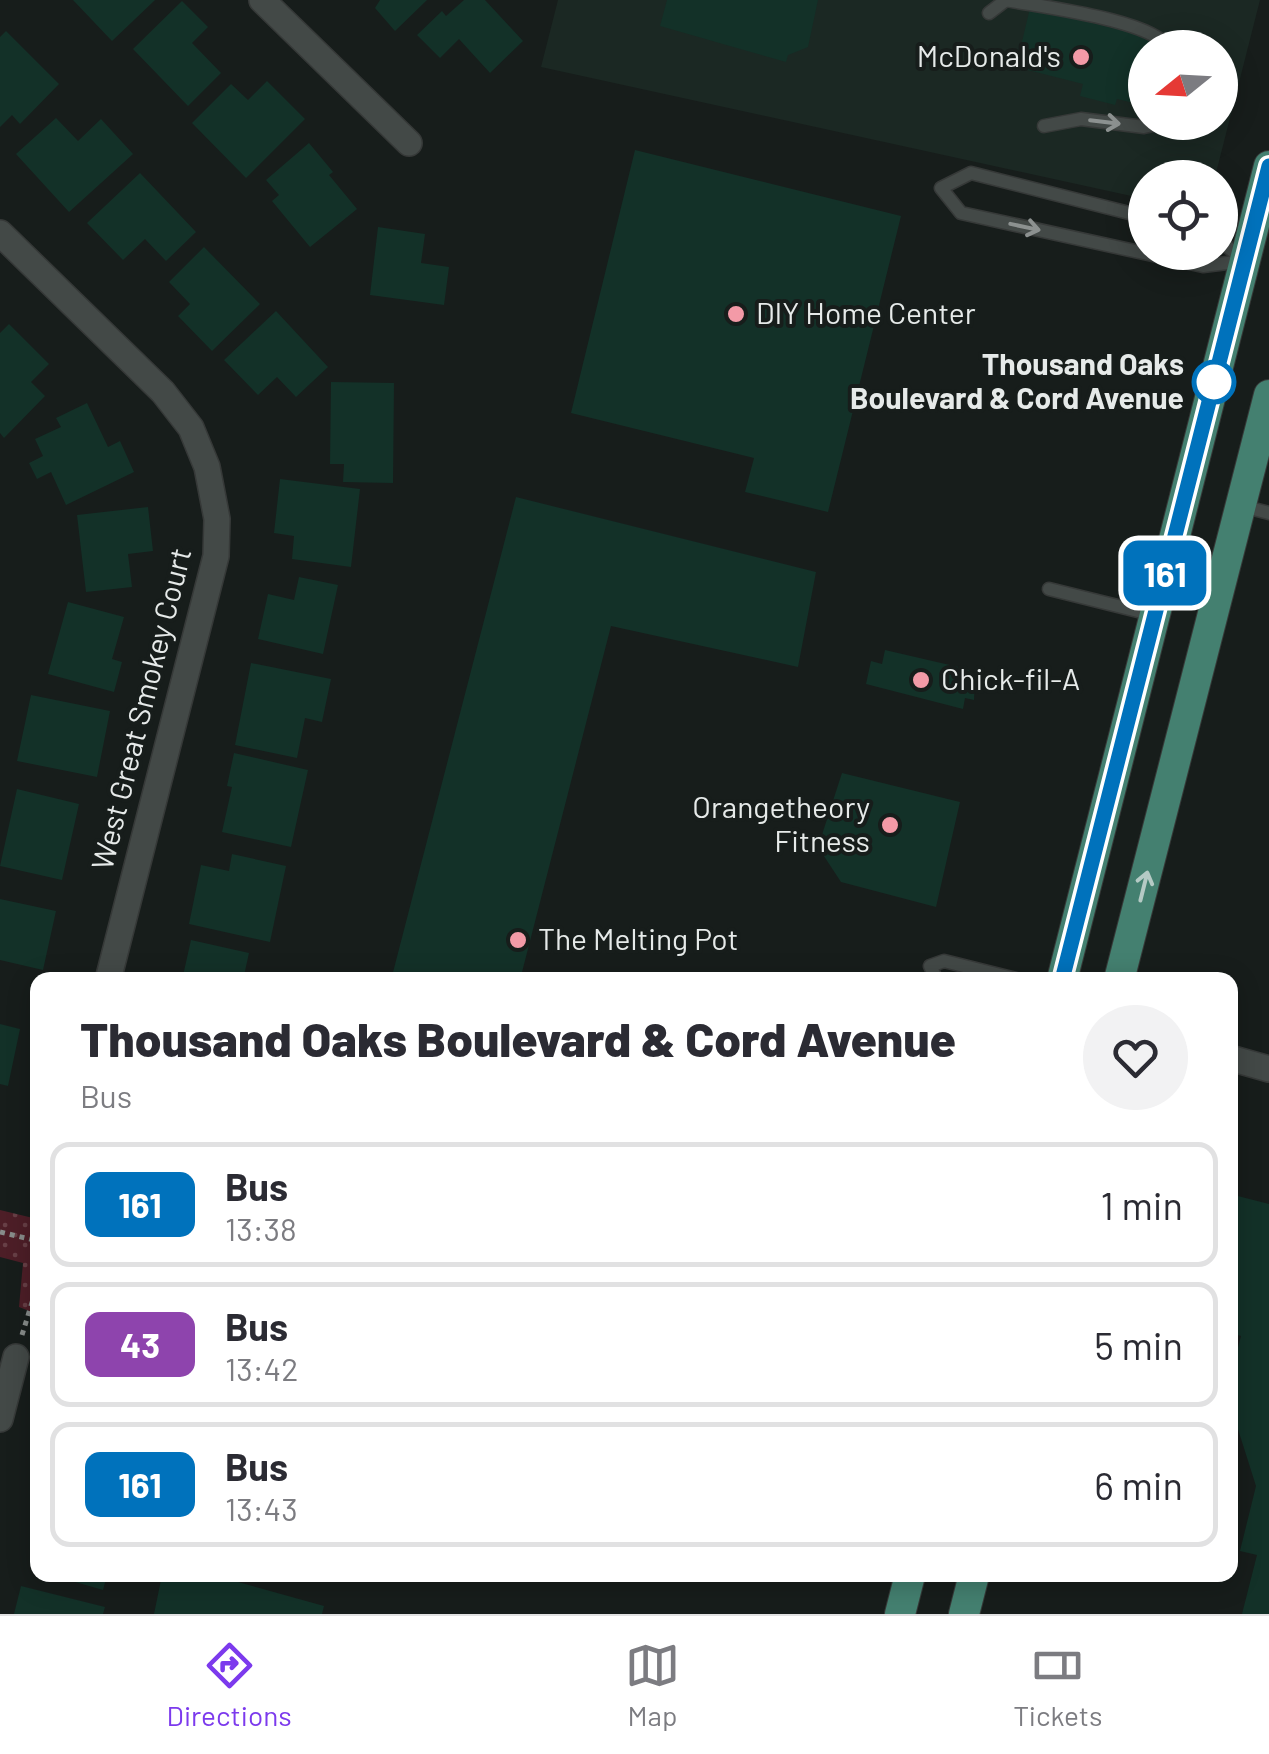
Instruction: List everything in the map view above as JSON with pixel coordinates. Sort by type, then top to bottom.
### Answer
[{"type":"main road","points":[[1064,972],[1154,615],[1257,263],[1269,166]]},
{"type":"main road","points":[[1122,972],[1255,509],[1269,396]]},
{"type":"main road","points":[[900,1614],[908,1582]]},
{"type":"main road","points":[[967,1613],[973,1582]]},
{"type":"street","points":[[262,0],[409,144]]},
{"type":"street","name":"West Great Smokey Court","points":[[0,233],[163,392],[191,428],[207,468],[217,519],[216,556],[110,972]]},
{"type":"street","points":[[1238,1060],[1269,1069]]},
{"type":"street","points":[[0,1419],[16,1357]]},
{"type":"lane","points":[[989,14],[1006,0],[1147,30]]},
{"type":"lane","points":[[1044,126],[1080,119],[1128,125]]},
{"type":"lane","points":[[1128,214],[970,173],[941,188],[961,213],[1128,250]]},
{"type":"lane","points":[[1049,589],[1154,615]]},
{"type":"lane","points":[[933,972],[930,966],[944,962],[986,972]]},
{"type":"path","points":[[0,1232],[30,1239]]},
{"type":"path","points":[[16,1357],[30,1310]]},
{"type":"shaded area","points":[[558,0],[1260,0],[1238,87],[1238,30],[1128,30],[1128,140],[1224,140],[1219,160],[1128,160],[1128,195],[541,67]]},
{"type":"shaded area","points":[[0,1210],[30,1217],[30,1311],[19,1307],[23,1263],[0,1257]]},
{"type":"building","points":[[73,0],[155,0],[112,41]]},
{"type":"building","points":[[380,0],[427,0],[395,31],[375,8]]},
{"type":"building","points":[[464,0],[485,0],[523,41],[490,73],[459,39],[440,58],[417,35],[442,11],[446,16]]},
{"type":"building","points":[[667,0],[818,0],[808,47],[788,55],[786,62],[660,26]]},
{"type":"building","points":[[182,1],[208,27],[192,43],[221,73],[188,106],[133,49]]},
{"type":"building","name":"McDonald's","points":[[1030,8],[1128,32],[1128,102],[1117,99],[1115,105],[1080,96],[1083,84],[1016,67]]},
{"type":"building","points":[[6,31],[59,84],[20,124],[12,115],[0,127],[0,37]]},
{"type":"building","points":[[267,81],[305,119],[246,178],[192,123],[231,84],[248,100]]},
{"type":"building","points":[[56,118],[78,141],[101,119],[133,154],[69,212],[16,154]]},
{"type":"building","points":[[309,143],[357,209],[310,247],[272,201],[279,195],[266,180]]},
{"type":"building","name":"DIY Home Center","points":[[635,150],[901,216],[828,512],[745,492],[754,458],[571,413]]},
{"type":"building","points":[[140,173],[196,232],[166,261],[145,239],[123,260],[87,223]]},
{"type":"building","points":[[378,227],[425,234],[421,263],[449,267],[444,305],[370,295]]},
{"type":"building","points":[[204,247],[260,304],[212,351],[178,316],[190,304],[169,282]]},
{"type":"building","points":[[276,311],[328,367],[296,397],[277,377],[258,395],[224,360]]},
{"type":"building","points":[[9,324],[49,364],[31,382],[45,396],[4,438],[0,433],[0,333]]},
{"type":"building","points":[[331,382],[394,383],[393,483],[343,482],[344,464],[330,464]]},
{"type":"building","points":[[87,403],[108,447],[120,441],[134,472],[66,505],[51,472],[37,479],[29,463],[43,456],[35,439],[61,427],[56,418]]},
{"type":"building","points":[[280,479],[360,489],[351,567],[292,559],[294,536],[274,533]]},
{"type":"building","points":[[516,497],[816,572],[798,667],[611,626],[522,972],[393,972]]},
{"type":"building","points":[[148,507],[153,551],[128,554],[132,587],[86,592],[77,515]]},
{"type":"building","points":[[299,577],[338,585],[323,654],[258,639],[268,594],[294,600]]},
{"type":"building","points":[[68,602],[124,617],[112,659],[122,662],[114,692],[48,674]]},
{"type":"building","name":"Chick-fil-A","points":[[885,650],[967,669],[975,676],[974,700],[965,698],[963,709],[866,684],[871,661],[882,664]]},
{"type":"building","points":[[251,663],[331,679],[322,722],[305,718],[297,758],[235,745]]},
{"type":"building","points":[[31,695],[110,711],[97,777],[17,761]]},
{"type":"building","points":[[234,753],[308,770],[291,847],[222,832],[232,787],[227,786]]},
{"type":"building","name":"Orangetheory Fitness","points":[[842,773],[960,802],[936,907],[841,882],[818,847]]},
{"type":"building","points":[[17,789],[79,804],[62,880],[0,866]]},
{"type":"building","points":[[232,854],[286,866],[270,942],[189,924],[201,865],[229,871]]},
{"type":"building","points":[[0,899],[56,911],[43,970],[0,960]]},
{"type":"building","points":[[191,940],[249,953],[245,972],[184,972]]},
{"type":"building","points":[[0,1024],[20,1029],[8,1086],[0,1084]]},
{"type":"building","points":[[1238,1196],[1269,1204],[1269,1614],[1242,1614],[1257,1555],[1240,1551],[1256,1486],[1238,1429],[1241,1336]]},
{"type":"building","points":[[75,1582],[105,1582],[103,1590]]},
{"type":"building","points":[[161,1582],[238,1582],[324,1606],[322,1614],[154,1614]]},
{"type":"building","points":[[21,1586],[105,1607],[103,1614],[14,1614]]},
{"type":"bus line","name":"161","points":[[1064,972],[1269,166]]},
{"type":"place","name":"McDonald's","points":[[1081,57]]},
{"type":"place","name":"DIY Home Center","points":[[736,314]]},
{"type":"place","name":"Thousand Oaks Boulevard & Cord Avenue","points":[[1214,382]]},
{"type":"place","name":"Chick-fil-A","points":[[921,680]]},
{"type":"place","name":"Orangetheory Fitness","points":[[890,825]]},
{"type":"place","name":"The Melting Pot","points":[[518,940]]}]
